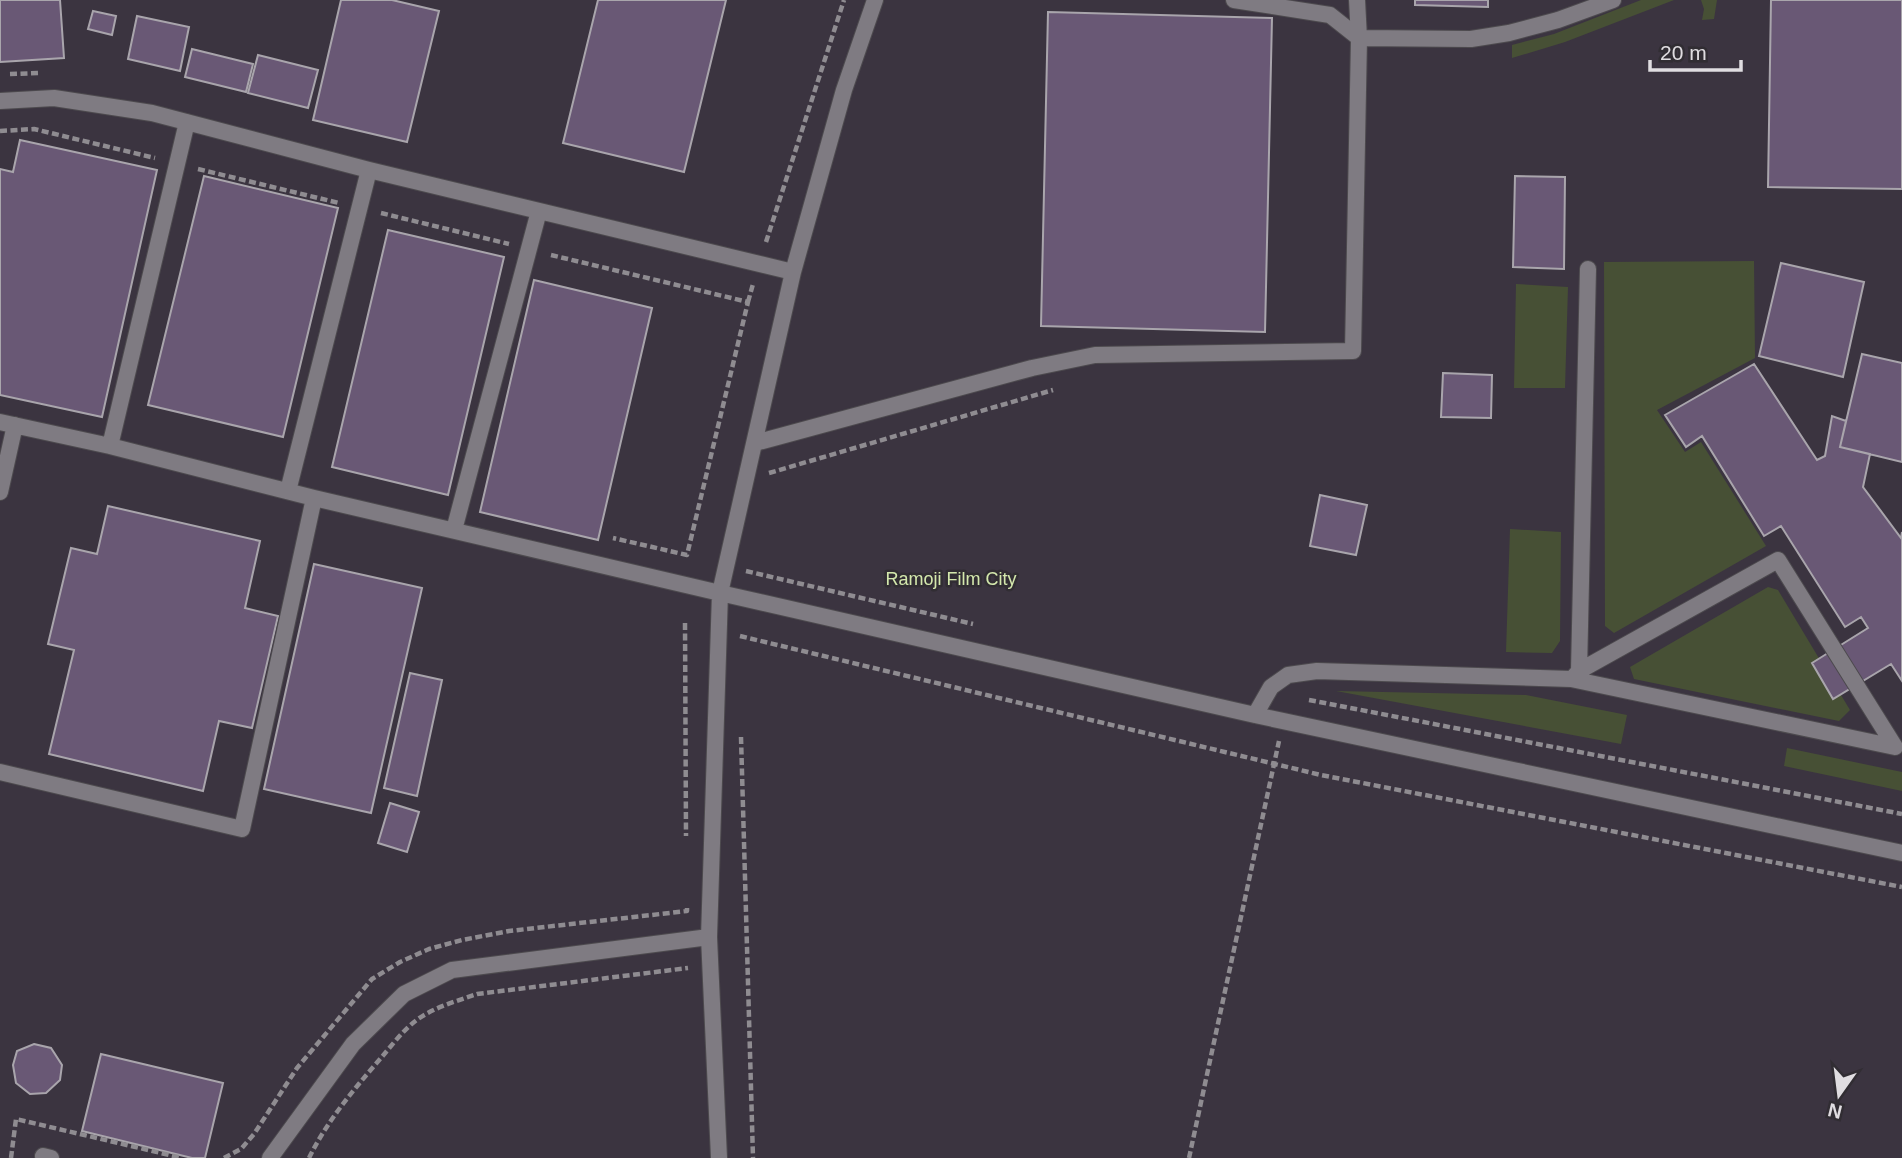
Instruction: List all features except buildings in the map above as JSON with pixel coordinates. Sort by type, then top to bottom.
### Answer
[{"type":"lane","points":[[719,1158],[709,937],[720,593],[793,272],[844,90],[875,0]]},
{"type":"lane","points":[[1234,0],[1330,15],[1359,38],[1471,39],[1509,33],[1558,20],[1613,0]]},
{"type":"lane","points":[[755,443],[1032,368],[1095,355],[1353,351],[1359,38],[1357,0]]},
{"type":"lane","points":[[0,102],[54,98],[152,113],[369,170],[793,272]]},
{"type":"lane","points":[[110,446],[187,122]]},
{"type":"lane","points":[[288,491],[369,170]]},
{"type":"lane","points":[[454,530],[539,211]]},
{"type":"lane","points":[[1575,675],[1588,269]]},
{"type":"lane","points":[[0,492],[7,423],[720,593],[1255,715],[1902,853]]},
{"type":"lane","points":[[0,772],[242,829],[314,498]]},
{"type":"lane","points":[[1255,715],[1272,687],[1288,675],[1317,671],[1575,675],[1895,747],[1778,560],[1575,675]]},
{"type":"lane","points":[[270,1158],[353,1044],[404,994],[452,971],[709,937]]},
{"type":"path","points":[[613,538],[687,555],[748,302],[844,0]]},
{"type":"path","points":[[0,131],[34,129],[748,302]]},
{"type":"path","points":[[766,474],[1066,386]]},
{"type":"path","points":[[748,558],[745,570],[985,627]]},
{"type":"path","points":[[685,623],[686,842]]},
{"type":"path","points":[[739,649],[738,635],[1321,775],[1902,887]]},
{"type":"path","points":[[1309,700],[1902,814]]},
{"type":"path","points":[[1189,1158],[1283,721]]},
{"type":"path","points":[[741,732],[753,1158]]},
{"type":"path","points":[[224,1158],[241,1149],[254,1134],[297,1068],[372,979],[400,962],[429,949],[509,931],[687,911],[687,897]]},
{"type":"path","points":[[309,1158],[348,1095],[396,1040],[418,1019],[449,1003],[477,994],[692,967]]},
{"type":"path","points":[[10,1158],[16,1119],[182,1158]]},
{"type":"shaded area","name":"Ramoji Film City","points":[[0,0],[1902,0],[1902,1158],[0,1158]]},
{"type":"green space","points":[[1641,0],[1674,0],[1565,42],[1512,58],[1512,45],[1554,34]]},
{"type":"green space","points":[[1701,0],[1717,0],[1714,19],[1702,20],[1704,9]]},
{"type":"green space","points":[[1754,261],[1755,358],[1657,410],[1685,452],[1701,442],[1766,546],[1614,633],[1605,626],[1604,262]]},
{"type":"green space","points":[[1516,284],[1568,287],[1565,388],[1514,388]]},
{"type":"green space","points":[[1510,529],[1561,532],[1560,641],[1552,653],[1506,652]]},
{"type":"green space","points":[[1768,587],[1778,590],[1850,710],[1839,721],[1634,679],[1630,667]]},
{"type":"green space","points":[[1336,691],[1526,695],[1627,715],[1621,744]]},
{"type":"green space","points":[[1787,748],[1902,772],[1902,791],[1784,766]]}]
